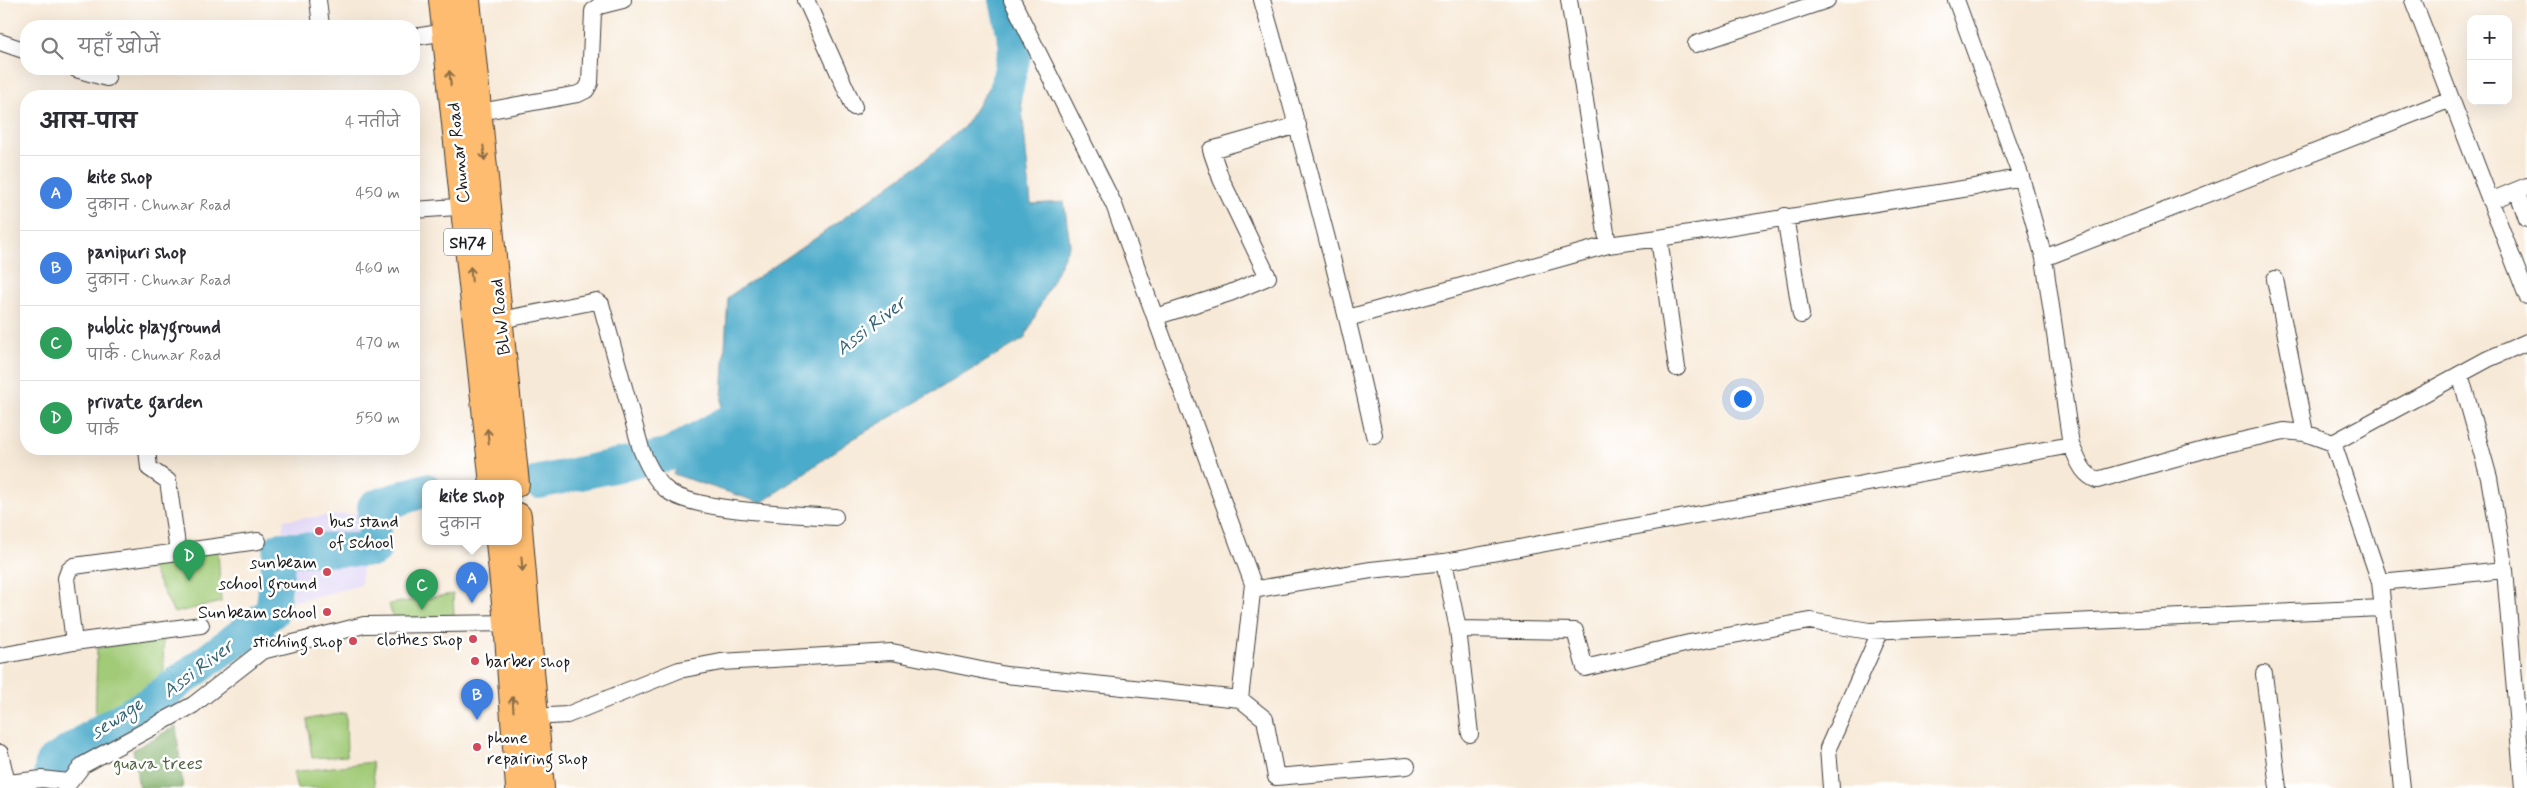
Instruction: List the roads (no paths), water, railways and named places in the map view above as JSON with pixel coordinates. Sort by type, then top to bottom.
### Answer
[{"type":"main road","name":"Chunar Road","points":[[442,0],[457,30],[503,475]]},
{"type":"main road","name":"BLW Road","points":[[467,0],[457,30],[480,112],[476,205],[501,320],[503,475]]},
{"type":"main road","points":[[500,545],[517,623],[534,717],[541,788]]},
{"type":"main road","points":[[518,545],[519,788]]},
{"type":"street","points":[[318,0],[321,20]]},
{"type":"street","points":[[480,112],[578,94],[586,90],[590,84],[593,11],[599,6],[623,0]]},
{"type":"street","points":[[806,0],[854,107]]},
{"type":"street","points":[[1012,0],[1114,205],[1253,584],[1240,699]]},
{"type":"street","points":[[1262,0],[1298,125],[1348,318],[1374,435]]},
{"type":"street","points":[[1569,0],[1608,245]]},
{"type":"street","points":[[1696,44],[1827,0]]},
{"type":"street","points":[[1956,0],[2021,177],[2044,258],[2072,444],[2083,471],[2097,480],[2218,446],[2275,433],[2290,431],[2305,433],[2333,443],[2460,374],[2527,342]]},
{"type":"street","points":[[2413,0],[2527,296]]},
{"type":"street","points":[[420,36],[457,30]]},
{"type":"street","points":[[0,42],[20,49]]},
{"type":"street","points":[[97,75],[107,78]]},
{"type":"street","points":[[2044,258],[2451,99]]},
{"type":"street","points":[[1155,317],[1230,293],[1268,277],[1221,179],[1211,150],[1298,125]]},
{"type":"street","points":[[1348,318],[1608,245],[1965,189],[2021,177]]},
{"type":"street","points":[[2490,201],[2522,188],[2527,219]]},
{"type":"street","points":[[420,210],[476,205]]},
{"type":"street","points":[[1786,216],[1801,315]]},
{"type":"street","points":[[1659,238],[1677,368]]},
{"type":"street","points":[[2275,279],[2305,433]]},
{"type":"street","points":[[501,320],[591,300],[600,304],[641,449],[648,465],[669,491],[706,504],[739,510],[835,517]]},
{"type":"street","points":[[2460,374],[2489,478],[2505,570],[2523,788]]},
{"type":"street","points":[[2333,443],[2380,582],[2402,788]]},
{"type":"street","points":[[1253,584],[1260,589],[1372,570],[1444,562],[2072,444]]},
{"type":"street","points":[[148,455],[149,468],[168,481],[178,552]]},
{"type":"street","points":[[74,642],[66,578],[69,570],[74,566],[258,541]]},
{"type":"street","points":[[1444,562],[1458,629],[1470,734]]},
{"type":"street","points":[[2380,582],[2505,570]]},
{"type":"street","points":[[1458,629],[1575,631],[1585,668],[1689,643],[1810,620],[1869,631],[2382,608]]},
{"type":"street","points":[[0,753],[3,783],[42,779],[67,785],[83,765],[193,705],[262,651],[364,625],[517,623]]},
{"type":"street","points":[[0,656],[74,642],[201,625]]},
{"type":"street","points":[[1831,788],[1828,748],[1881,630]]},
{"type":"street","points":[[534,717],[567,715],[679,670],[721,662],[892,652],[1006,675],[1240,699],[1265,719],[1276,777],[1407,766]]},
{"type":"street","points":[[2264,674],[2278,788]]},
{"type":"water","points":[[1016,46],[1031,204],[1064,202],[1070,244],[1024,339],[853,439],[761,503],[673,474],[721,415],[728,297],[816,238],[922,162],[964,127]]},
{"type":"waterway","name":"Assi River","points":[[1006,0],[1016,46],[1006,90]]},
{"type":"waterway","name":"Assi River","points":[[539,482],[670,454],[743,414]]},
{"type":"waterway","name":"Assi River","points":[[48,788],[52,763],[107,727],[152,702],[272,612],[280,549],[374,550],[374,507],[422,491]]},
{"type":"waterway","name":"sewage","points":[[85,755],[272,634]]},
{"type":"place","name":"bus stand of school","points":[[319,531]]},
{"type":"place","name":"sunbeam school ground","points":[[327,572]]},
{"type":"place","name":"private garden","points":[[189,581]]},
{"type":"place","name":"kite shop","points":[[472,603]]},
{"type":"place","name":"public playground","points":[[422,610]]},
{"type":"place","name":"Sunbeam school","points":[[327,612]]},
{"type":"place","name":"clothes shop","points":[[473,639]]},
{"type":"place","name":"stiching shop","points":[[353,641]]},
{"type":"place","name":"barber shop","points":[[475,661]]},
{"type":"place","name":"panipuri shop","points":[[477,720]]},
{"type":"place","name":"phone repairing shop","points":[[477,747]]},
{"type":"park label","name":"guava trees","points":[[158,763]]}]
